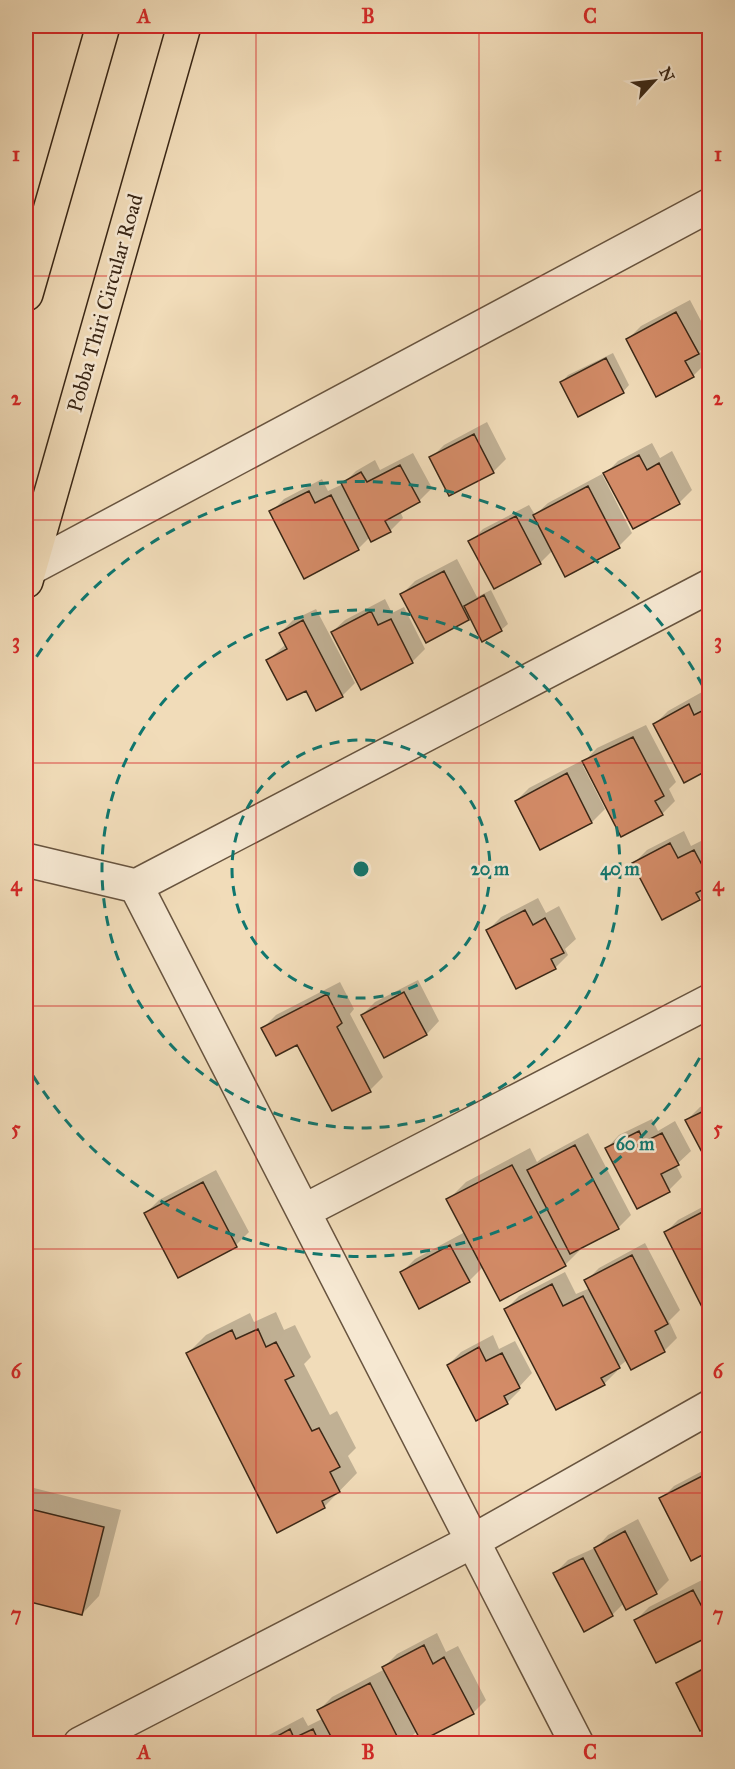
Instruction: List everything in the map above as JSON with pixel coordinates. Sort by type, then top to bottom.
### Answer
[{"type":"main road","points":[[26,294],[103,26]]},
{"type":"main road","name":"Pobba Thiri Circular Road","points":[[27,575],[184,26]]},
{"type":"street","points":[[27,575],[710,205]]},
{"type":"street","points":[[26,860],[136,886],[710,586]]},
{"type":"street","points":[[136,886],[577,1743]]},
{"type":"street","points":[[304,1211],[710,1001]]},
{"type":"street","points":[[80,1743],[473,1541],[710,1407]]},
{"type":"building","points":[[676,312],[699,354],[685,361],[694,377],[656,397],[626,339]]},
{"type":"building","points":[[606,358],[624,393],[578,417],[560,382]]},
{"type":"building","points":[[474,434],[494,473],[449,496],[429,457]]},
{"type":"building","points":[[639,455],[647,470],[659,463],[680,504],[633,529],[603,473]]},
{"type":"building","points":[[400,465],[420,502],[385,521],[391,532],[371,542],[341,483],[361,472],[367,482]]},
{"type":"building","points":[[588,486],[620,548],[565,577],[533,515]]},
{"type":"building","points":[[309,491],[315,503],[331,495],[359,550],[304,579],[269,511]]},
{"type":"building","points":[[516,516],[541,564],[494,589],[468,541]]},
{"type":"building","points":[[444,571],[469,620],[426,643],[400,594]]},
{"type":"building","points":[[484,595],[502,631],[482,642],[464,606]]},
{"type":"building","points":[[371,611],[378,625],[391,619],[413,663],[361,690],[331,632]]},
{"type":"building","points":[[303,620],[343,697],[316,711],[306,691],[287,700],[266,660],[287,649],[279,633]]},
{"type":"building","points":[[689,704],[694,715],[710,707],[710,769],[684,783],[653,724]]},
{"type":"building","points":[[633,737],[664,796],[655,801],[663,815],[621,837],[582,761]]},
{"type":"building","points":[[567,773],[592,823],[540,850],[515,801]]},
{"type":"building","points":[[670,843],[678,858],[694,850],[710,880],[710,886],[696,893],[700,900],[662,920],[632,863]]},
{"type":"building","points":[[525,910],[533,925],[545,918],[564,953],[551,959],[556,969],[516,989],[486,930]]},
{"type":"building","points":[[404,992],[427,1035],[384,1058],[361,1015]]},
{"type":"building","points":[[327,994],[342,1023],[337,1027],[371,1092],[332,1111],[297,1045],[276,1056],[261,1028]]},
{"type":"building","points":[[710,1108],[710,1153],[704,1156],[685,1120]]},
{"type":"building","points":[[639,1131],[644,1142],[662,1133],[679,1165],[661,1174],[670,1192],[637,1209],[605,1148]]},
{"type":"building","points":[[575,1145],[619,1229],[570,1254],[527,1170]]},
{"type":"building","points":[[512,1165],[566,1266],[500,1301],[446,1199]]},
{"type":"building","points":[[203,1182],[237,1247],[178,1278],[144,1213]]},
{"type":"building","points":[[710,1208],[710,1305],[703,1309],[664,1232]]},
{"type":"building","points":[[450,1245],[470,1282],[419,1309],[400,1272]]},
{"type":"building","points":[[632,1255],[668,1324],[655,1331],[665,1352],[631,1370],[584,1280]]},
{"type":"building","points":[[552,1284],[563,1306],[583,1296],[620,1368],[601,1378],[605,1385],[556,1410],[504,1309]]},
{"type":"building","points":[[258,1329],[266,1347],[276,1342],[294,1376],[285,1380],[312,1431],[319,1428],[340,1467],[330,1472],[340,1492],[322,1501],[325,1508],[277,1533],[186,1353],[232,1330],[236,1339]]},
{"type":"building","points":[[479,1347],[486,1361],[502,1353],[520,1388],[504,1396],[508,1404],[476,1421],[447,1365]]},
{"type":"building","points":[[710,1472],[710,1551],[691,1561],[659,1498]]},
{"type":"building","points":[[26,1508],[104,1527],[82,1615],[26,1601]]},
{"type":"building","points":[[625,1531],[657,1594],[626,1610],[594,1548]]},
{"type":"building","points":[[583,1558],[613,1616],[584,1632],[553,1573]]},
{"type":"building","points":[[693,1590],[710,1622],[710,1636],[656,1663],[634,1620]]},
{"type":"building","points":[[424,1645],[433,1664],[444,1657],[474,1714],[421,1741],[382,1667]]},
{"type":"building","points":[[707,1667],[710,1671],[710,1726],[700,1731],[676,1683]]},
{"type":"building","points":[[370,1683],[401,1744],[335,1744],[317,1710]]},
{"type":"building","points":[[290,1729],[294,1738],[313,1729],[320,1744],[263,1744]]}]
